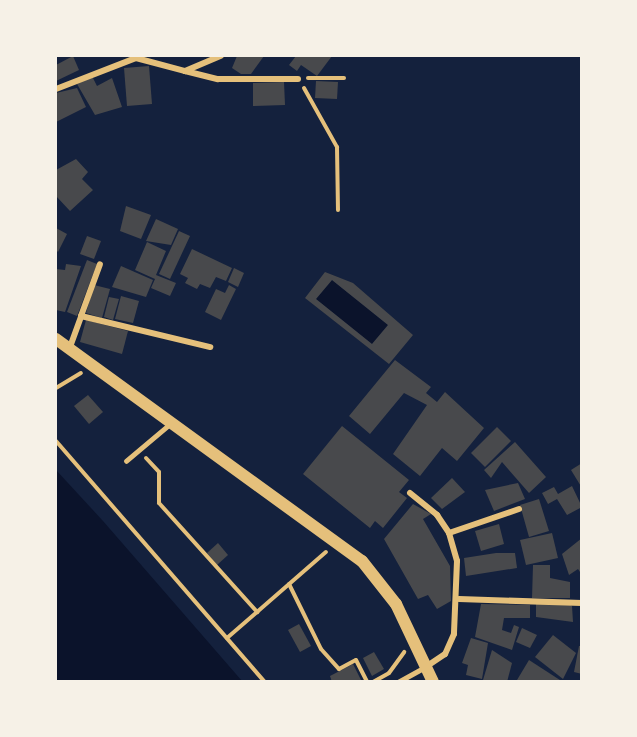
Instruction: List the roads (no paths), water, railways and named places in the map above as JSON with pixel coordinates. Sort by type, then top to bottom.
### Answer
[{"type":"main road","points":[[56,339],[339,541],[377,578],[414,637],[434,681]]},
{"type":"street","points":[[185,71],[221,56]]},
{"type":"street","points":[[56,89],[136,58],[218,79],[298,79]]},
{"type":"street","points":[[70,347],[100,264]]},
{"type":"street","points":[[81,316],[210,346]]},
{"type":"street","points":[[410,493],[449,533],[459,599],[454,634],[445,654],[427,666]]},
{"type":"street","points":[[449,533],[519,509]]},
{"type":"street","points":[[459,599],[582,603]]},
{"type":"lane","points":[[126,461],[171,423]]},
{"type":"lane","points":[[398,681],[427,666]]},
{"type":"water","points":[[332,280],[388,325],[372,344],[316,299]]},
{"type":"water","points":[[56,470],[103,521],[242,681],[56,681]]}]
